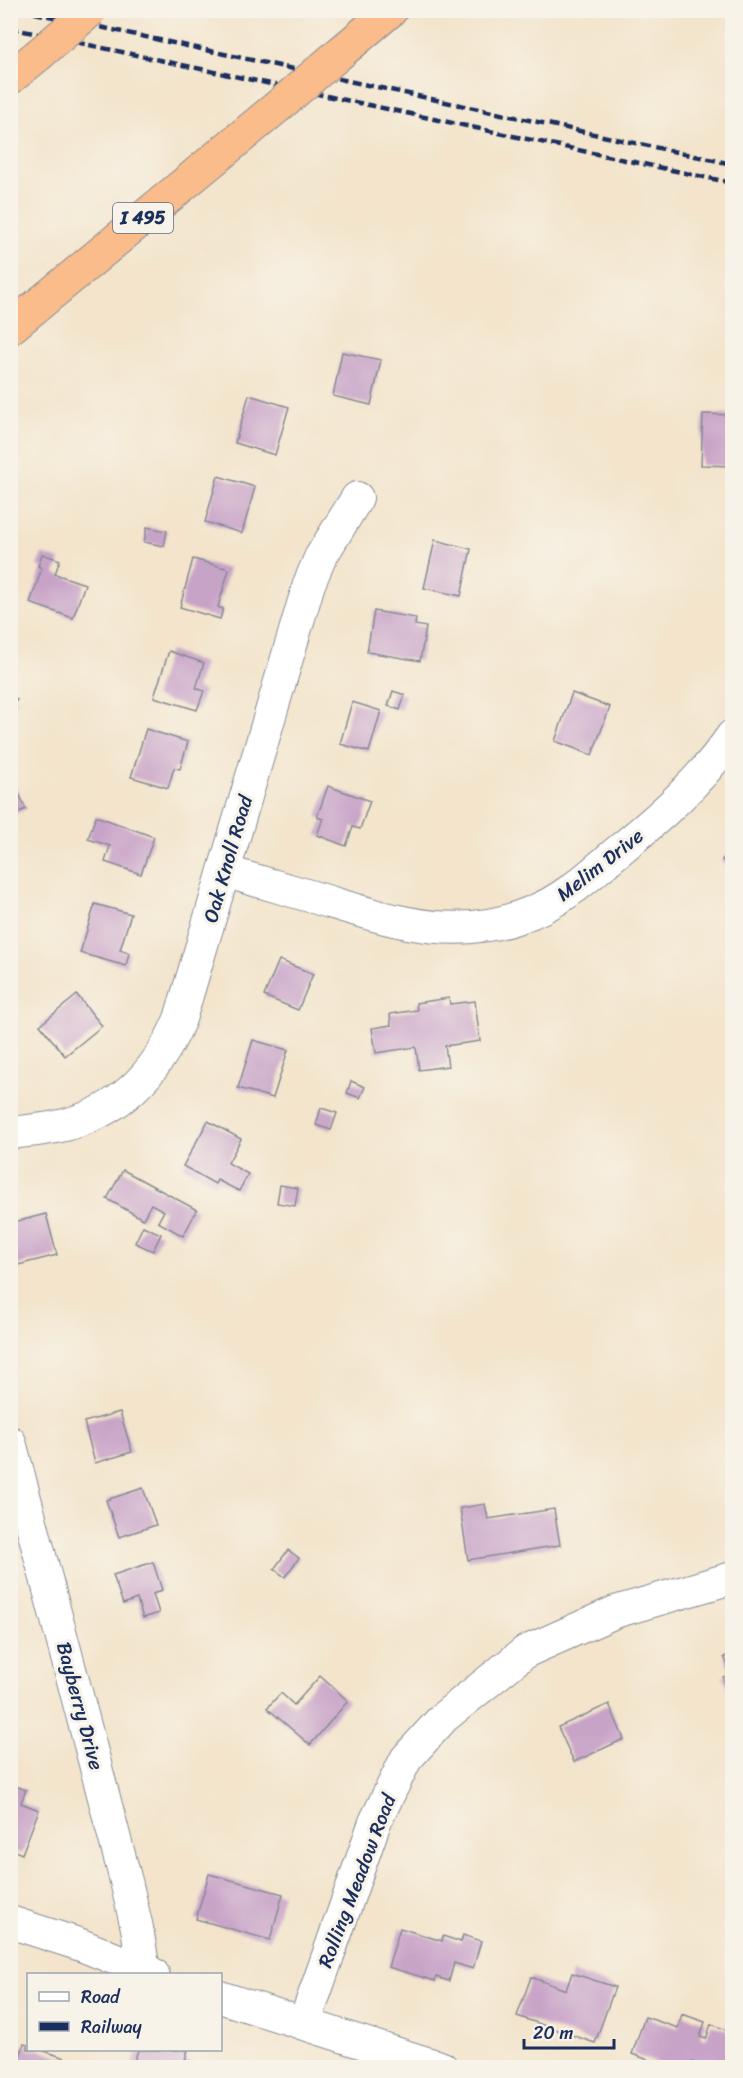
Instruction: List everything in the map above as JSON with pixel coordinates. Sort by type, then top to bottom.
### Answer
[{"type":"highway","points":[[10,78],[91,10]]},
{"type":"highway","name":"I 495","points":[[10,328],[391,10]]},
{"type":"street","name":"Oak Knoll Road","points":[[10,1132],[57,1127],[90,1116],[105,1109],[133,1089],[156,1064],[180,1019],[309,584],[320,558],[357,498]]},
{"type":"street","name":"Melim Drive","points":[[224,871],[387,920],[417,926],[460,929],[497,924],[542,908],[566,894],[648,827],[688,790],[732,736]]},
{"type":"street","name":"Bayberry Drive","points":[[10,1442],[149,1973]]},
{"type":"street","name":"Rolling Meadow Road","points":[[304,2024],[375,1822],[406,1759],[444,1717],[525,1652],[615,1612],[732,1578]]},
{"type":"street","points":[[10,1922],[89,1949],[149,1973]]},
{"type":"street","points":[[222,1998],[442,2067]]},
{"type":"building","points":[[342,352],[381,360],[371,405],[333,396]]},
{"type":"building","points":[[249,395],[289,407],[275,455],[235,443]]},
{"type":"building","points":[[703,414],[732,415],[732,466],[701,465]]},
{"type":"building","points":[[218,476],[255,487],[242,533],[205,522]]},
{"type":"building","points":[[147,527],[167,531],[164,546],[144,542]]},
{"type":"building","points":[[435,540],[471,549],[461,596],[424,588]]},
{"type":"building","points":[[42,554],[60,560],[55,574],[85,584],[73,618],[30,603],[42,568],[38,566]]},
{"type":"building","points":[[193,559],[229,569],[218,607],[223,609],[220,619],[180,607]]},
{"type":"building","points":[[374,611],[416,618],[415,625],[426,627],[420,661],[367,652]]},
{"type":"building","points":[[169,651],[204,663],[196,688],[204,691],[197,710],[154,697]]},
{"type":"building","points":[[393,691],[405,695],[400,710],[388,706]]},
{"type":"building","points":[[572,693],[610,707],[592,755],[555,741]]},
{"type":"building","points":[[10,695],[17,700],[10,708]]},
{"type":"building","points":[[352,702],[381,711],[369,752],[340,744]]},
{"type":"building","points":[[146,729],[188,742],[180,769],[174,768],[168,788],[131,777]]},
{"type":"building","points":[[13,781],[26,809],[10,816],[10,782]]},
{"type":"building","points":[[328,786],[370,801],[360,829],[353,827],[346,846],[317,835],[323,819],[317,817]]},
{"type":"building","points":[[96,816],[154,837],[141,874],[105,862],[110,846],[88,839]]},
{"type":"building","points":[[732,850],[732,871],[722,860]]},
{"type":"building","points":[[95,904],[131,914],[120,950],[129,953],[126,966],[80,953]]},
{"type":"building","points":[[279,960],[313,974],[298,1010],[264,996]]},
{"type":"building","points":[[77,995],[102,1026],[65,1056],[40,1025]]},
{"type":"building","points":[[449,998],[450,1004],[475,1001],[480,1041],[445,1046],[448,1066],[419,1070],[416,1047],[376,1053],[372,1028],[391,1025],[390,1014],[417,1010],[416,1003]]},
{"type":"building","points":[[253,1040],[288,1050],[273,1098],[238,1088]]},
{"type":"building","points":[[351,1081],[365,1087],[360,1098],[347,1093]]},
{"type":"building","points":[[321,1108],[337,1113],[331,1130],[316,1125]]},
{"type":"building","points":[[208,1121],[241,1139],[228,1163],[248,1174],[239,1191],[217,1180],[215,1184],[183,1166]]},
{"type":"building","points":[[123,1170],[197,1210],[183,1236],[158,1222],[164,1211],[151,1204],[143,1219],[107,1199]]},
{"type":"building","points":[[280,1185],[298,1188],[295,1206],[277,1203]]},
{"type":"building","points":[[46,1214],[57,1255],[18,1265],[10,1237],[10,1223]]},
{"type":"building","points":[[143,1226],[161,1234],[153,1251],[135,1243]]},
{"type":"building","points":[[120,1412],[132,1452],[95,1463],[84,1422]]},
{"type":"building","points":[[143,1488],[156,1525],[119,1537],[106,1500]]},
{"type":"building","points":[[485,1504],[488,1519],[554,1509],[560,1545],[468,1560],[460,1508]]},
{"type":"building","points":[[288,1550],[299,1558],[285,1577],[274,1569]]},
{"type":"building","points":[[153,1562],[162,1590],[153,1594],[159,1613],[143,1618],[137,1599],[123,1604],[113,1575]]},
{"type":"building","points":[[732,1653],[732,1673],[724,1657]]},
{"type":"building","points":[[732,1673],[732,1693],[731,1694],[723,1677]]},
{"type":"building","points":[[320,1676],[348,1701],[310,1745],[267,1708],[281,1693],[294,1705]]},
{"type":"building","points":[[609,1704],[624,1739],[574,1762],[558,1727]]},
{"type":"building","points":[[10,1784],[26,1790],[21,1803],[39,1810],[22,1854],[10,1849]]},
{"type":"building","points":[[209,1874],[283,1894],[270,1940],[196,1919]]},
{"type":"building","points":[[400,1928],[442,1941],[443,1936],[461,1942],[463,1935],[481,1941],[473,1969],[454,1963],[449,1981],[436,1977],[435,1981],[388,1967]]},
{"type":"building","points":[[572,1973],[615,1987],[595,2043],[517,2016],[531,1977],[566,1990]]},
{"type":"building","points":[[682,2014],[705,2022],[700,2037],[706,2039],[711,2024],[732,2032],[732,2068],[709,2068],[692,2062],[690,2068],[671,2068],[632,2054],[645,2017],[678,2028]]},
{"type":"building","points":[[24,2044],[27,2045],[27,2051],[44,2051],[65,2058],[62,2068],[16,2068]]},
{"type":"building","points":[[138,2051],[188,2051],[185,2060],[205,2068],[132,2068]]},
{"type":"railway","points":[[21,10],[732,164]]},
{"type":"railway","points":[[10,28],[732,183]]}]
